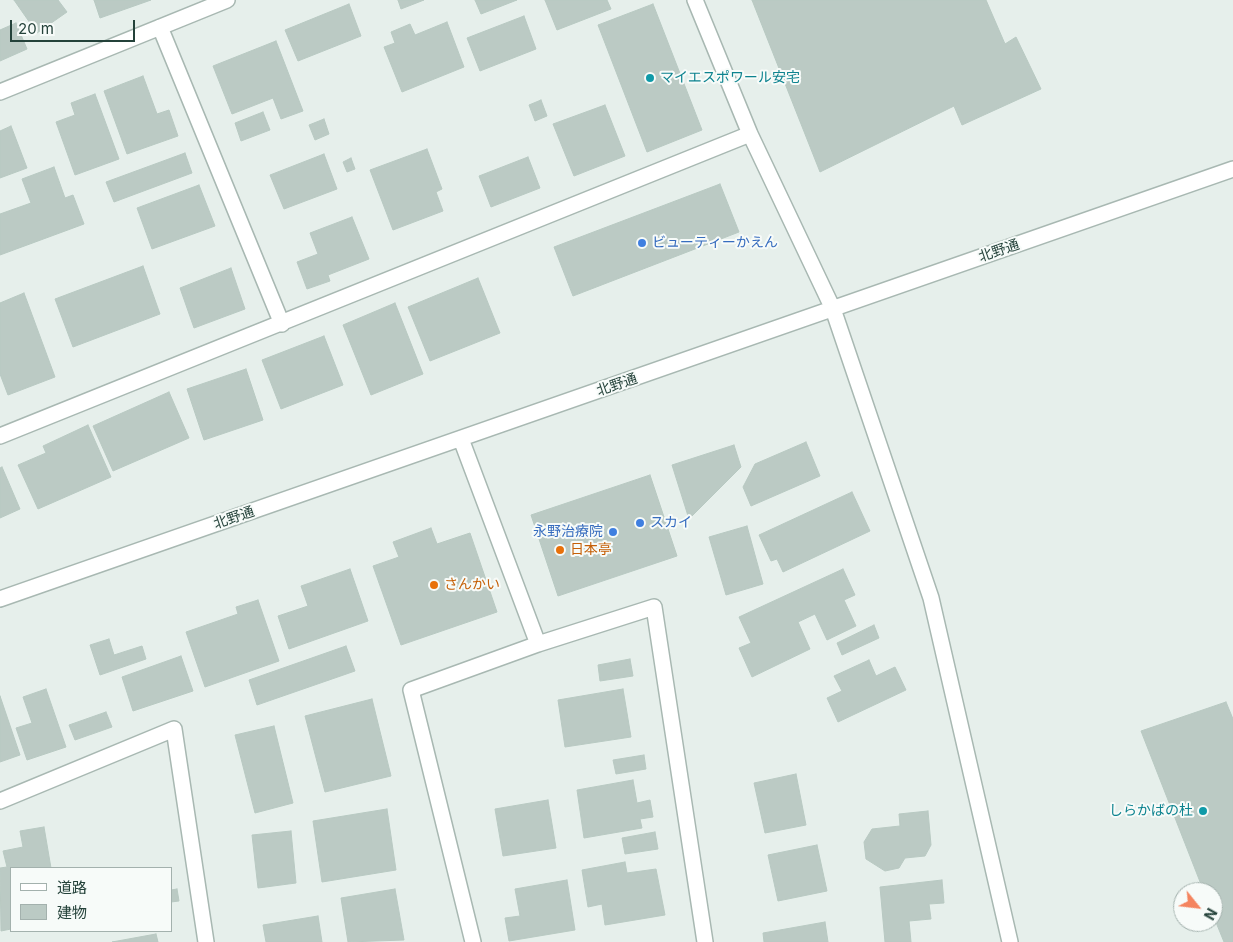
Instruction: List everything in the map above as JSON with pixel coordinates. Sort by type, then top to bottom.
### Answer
[{"type":"street","points":[[0,92],[227,0]]},
{"type":"street","points":[[695,0],[750,134],[833,309],[931,598],[1010,942]]},
{"type":"street","points":[[160,27],[282,324]]},
{"type":"street","points":[[0,436],[750,134]]},
{"type":"street","name":"北野通","points":[[0,599],[1233,169]]},
{"type":"street","points":[[461,439],[538,644]]},
{"type":"street","points":[[473,942],[412,690],[538,644],[654,606],[704,942]]},
{"type":"street","points":[[0,801],[174,729],[206,942]]},
{"type":"building","points":[[14,0],[58,0],[67,12],[37,33]]},
{"type":"building","points":[[94,0],[151,0],[100,18]]},
{"type":"building","points":[[398,0],[424,0],[401,9]]},
{"type":"building","points":[[475,0],[517,0],[481,14]]},
{"type":"building","points":[[545,0],[607,0],[611,9],[557,30]]},
{"type":"building","points":[[752,0],[986,0],[1005,44],[1016,37],[1041,89],[962,125],[954,106],[820,172]]},
{"type":"building","points":[[349,4],[361,36],[298,61],[285,30]]},
{"type":"building","name":"マイエスポワール安宅","points":[[653,4],[702,130],[647,152],[598,25]]},
{"type":"building","points":[[524,16],[536,49],[480,71],[467,38]]},
{"type":"building","points":[[447,22],[464,67],[402,92],[384,47],[395,43],[391,32],[410,24],[415,35]]},
{"type":"building","points":[[16,23],[27,49],[0,61],[0,30]]},
{"type":"building","points":[[276,41],[303,111],[281,119],[273,98],[232,114],[213,66]]},
{"type":"building","points":[[143,76],[157,114],[169,110],[178,136],[127,154],[104,91]]},
{"type":"building","points":[[95,94],[119,159],[75,175],[56,122],[75,115],[71,103]]},
{"type":"building","points":[[541,100],[547,116],[535,121],[529,105]]},
{"type":"building","points":[[605,105],[625,156],[574,176],[553,124]]},
{"type":"building","points":[[263,112],[270,130],[241,141],[235,123]]},
{"type":"building","points":[[324,119],[329,134],[315,140],[309,125]]},
{"type":"building","points":[[11,126],[27,168],[0,178],[0,131]]},
{"type":"building","points":[[427,149],[442,189],[436,192],[443,211],[393,230],[370,170]]},
{"type":"building","points":[[185,153],[192,173],[114,202],[106,182]]},
{"type":"building","points":[[324,154],[337,189],[284,209],[270,175]]},
{"type":"building","points":[[528,157],[540,188],[491,207],[479,176]]},
{"type":"building","points":[[351,158],[355,169],[347,172],[343,162]]},
{"type":"building","points":[[54,167],[65,198],[73,195],[84,224],[0,255],[0,214],[31,203],[22,179]]},
{"type":"building","points":[[720,184],[739,232],[573,296],[554,247]]},
{"type":"building","points":[[199,185],[215,226],[152,249],[137,208]]},
{"type":"building","points":[[352,217],[369,259],[328,275],[330,281],[307,289],[297,262],[318,254],[310,233]]},
{"type":"building","points":[[143,266],[160,314],[73,347],[55,299]]},
{"type":"building","points":[[231,268],[245,309],[194,328],[180,288]]},
{"type":"building","points":[[478,278],[500,333],[430,361],[408,307]]},
{"type":"building","points":[[24,293],[55,377],[8,395],[0,374],[0,303]]},
{"type":"building","points":[[395,303],[423,374],[371,395],[343,325]]},
{"type":"building","points":[[324,336],[343,385],[281,409],[262,360]]},
{"type":"building","points":[[246,369],[263,420],[204,440],[187,389]]},
{"type":"building","points":[[169,392],[189,438],[113,471],[93,426]]},
{"type":"building","points":[[88,425],[111,477],[38,509],[18,465],[46,453],[43,446]]},
{"type":"building","points":[[806,442],[820,476],[751,506],[743,487],[755,464]]},
{"type":"building","points":[[734,445],[741,467],[689,519],[672,465]]},
{"type":"building","points":[[2,467],[20,509],[0,518],[0,468]]},
{"type":"building","points":[[650,475],[677,556],[558,596],[531,515]]},
{"type":"building","points":[[852,492],[870,531],[783,572],[777,559],[771,561],[759,535]]},
{"type":"building","points":[[747,526],[763,584],[726,595],[709,537]]},
{"type":"building","points":[[431,528],[437,544],[470,533],[497,612],[401,645],[373,566],[399,557],[393,542]]},
{"type":"building","points":[[350,569],[368,621],[289,649],[278,616],[308,606],[301,586]]},
{"type":"building","points":[[843,569],[855,595],[844,600],[856,626],[827,640],[815,614],[798,622],[810,649],[752,677],[739,648],[751,643],[739,617]]},
{"type":"building","points":[[258,600],[279,661],[205,687],[186,632],[238,614],[236,607]]},
{"type":"building","points":[[874,625],[879,638],[842,655],[837,643]]},
{"type":"building","points":[[109,639],[114,655],[142,646],[146,659],[100,675],[90,645]]},
{"type":"building","points":[[346,646],[355,671],[257,705],[249,680]]},
{"type":"building","points":[[181,656],[193,691],[133,711],[122,677]]},
{"type":"building","points":[[630,659],[633,676],[600,681],[598,665]]},
{"type":"building","points":[[869,660],[876,676],[895,667],[906,690],[838,722],[827,698],[842,691],[834,676]]},
{"type":"building","points":[[46,689],[66,747],[27,760],[16,728],[32,723],[23,697]]},
{"type":"building","points":[[623,689],[631,737],[565,747],[558,700]]},
{"type":"building","points":[[0,696],[20,755],[0,762]]},
{"type":"building","points":[[372,699],[391,776],[325,792],[305,716]]},
{"type":"building","name":"しらかばの杜","points":[[1226,702],[1233,719],[1233,942],[1224,942],[1220,932],[1223,932],[1223,882],[1200,882],[1141,731]]},
{"type":"building","points":[[106,712],[112,727],[75,740],[69,725]]},
{"type":"building","points":[[274,726],[293,803],[255,813],[235,735]]},
{"type":"building","points":[[644,755],[646,769],[616,774],[613,760]]},
{"type":"building","points":[[796,774],[806,825],[765,833],[754,783]]},
{"type":"building","points":[[633,780],[637,803],[650,800],[653,817],[640,819],[642,828],[584,838],[577,790]]},
{"type":"building","points":[[548,800],[556,848],[503,856],[495,809]]},
{"type":"building","points":[[387,809],[396,870],[322,882],[313,821]]},
{"type":"building","points":[[928,811],[931,845],[925,856],[905,858],[899,868],[885,871],[866,859],[864,842],[872,829],[900,826],[899,814]]},
{"type":"building","points":[[44,827],[51,867],[10,867],[10,929],[1,931],[0,868],[7,867],[3,851],[23,847],[20,831]]},
{"type":"building","points":[[291,831],[296,883],[258,888],[252,835]]},
{"type":"building","points":[[655,832],[658,849],[625,854],[622,838]]},
{"type":"building","points":[[817,845],[827,891],[778,901],[768,855]]},
{"type":"building","points":[[625,862],[627,873],[656,869],[665,915],[605,925],[602,904],[588,907],[582,870]]},
{"type":"building","points":[[567,880],[575,930],[509,941],[505,918],[520,916],[515,889]]},
{"type":"building","points":[[942,880],[944,903],[929,904],[931,919],[909,921],[911,942],[885,942],[880,887]]},
{"type":"building","points":[[177,889],[179,901],[172,902],[172,890]]},
{"type":"building","points":[[395,889],[404,940],[348,942],[341,898]]},
{"type":"building","points":[[318,916],[322,942],[266,942],[263,925]]},
{"type":"building","points":[[825,922],[828,942],[764,942],[763,933]]},
{"type":"building","points":[[156,934],[158,942],[112,942]]},
{"type":"place","name":"マイエスポワール安宅","points":[[650,78]]},
{"type":"place","name":"ビューティーかえん","points":[[642,243]]},
{"type":"place","name":"スカイ","points":[[640,523]]},
{"type":"place","name":"永野治療院","points":[[613,532]]},
{"type":"place","name":"日本亭","points":[[560,550]]},
{"type":"place","name":"さんかい","points":[[434,585]]},
{"type":"place","name":"しらかばの杜","points":[[1203,811]]}]
